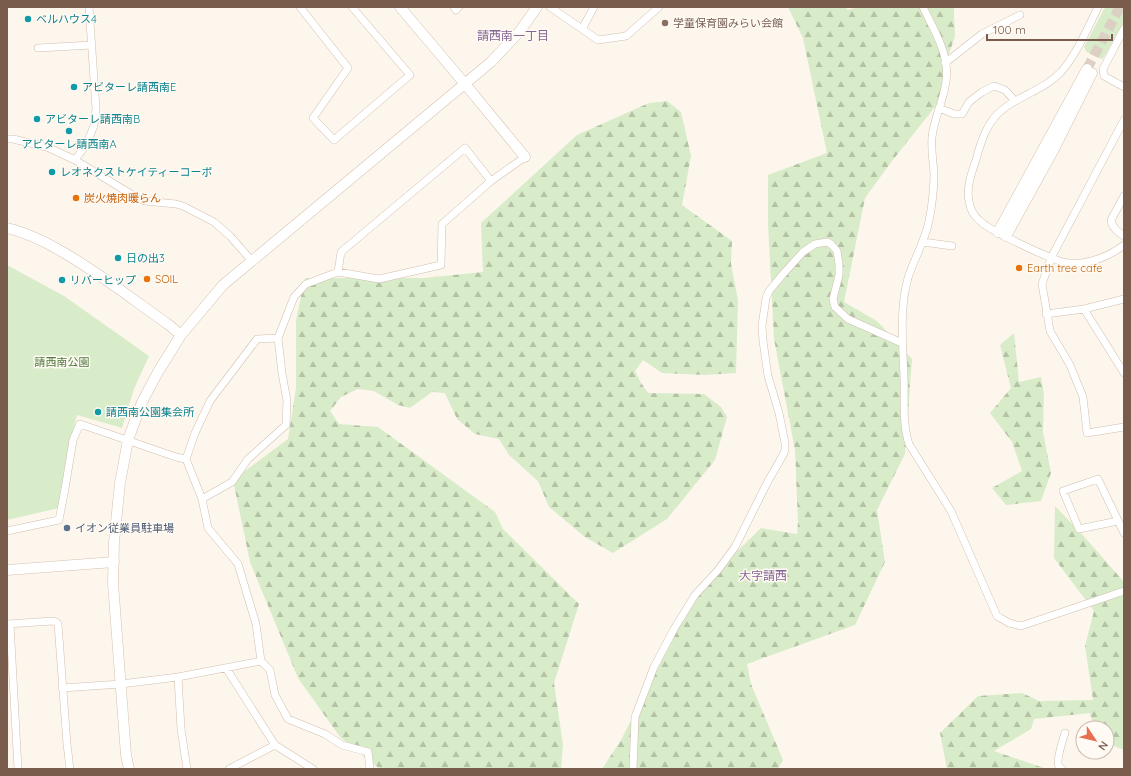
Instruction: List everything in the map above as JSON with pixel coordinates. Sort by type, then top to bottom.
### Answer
[{"type":"street","points":[[76,160],[86,145],[94,126],[96,109],[90,7]]},
{"type":"street","points":[[300,7],[348,68],[313,118],[334,140],[410,75],[352,7]]},
{"type":"street","points":[[202,499],[232,482],[248,459],[286,424],[287,401],[278,338],[294,297],[306,284],[338,272],[379,279],[441,265],[442,224],[491,181],[525,157],[400,7]]},
{"type":"street","points":[[454,7],[456,10],[459,7]]},
{"type":"street","points":[[129,769],[126,756],[113,583],[114,542],[120,483],[128,440],[145,396],[181,335],[223,285],[251,260],[491,62],[520,31],[537,7]]},
{"type":"street","points":[[550,7],[598,40],[626,36],[659,7]]},
{"type":"street","points":[[582,29],[594,7]]},
{"type":"street","points":[[923,7],[940,42],[944,56],[947,80],[932,137],[934,177],[929,222],[923,242],[908,279],[904,299],[902,343],[906,434],[909,444],[951,511],[997,616],[1009,623],[1021,626],[1124,591]]},
{"type":"street","points":[[1098,7],[1072,57],[1060,72],[1037,90],[1015,101],[1002,110],[992,122],[983,136],[968,187],[968,200],[972,212],[981,222],[1051,258],[1070,263],[1082,263],[1111,254],[1124,245]]},
{"type":"street","points":[[945,64],[982,34],[1020,15]]},
{"type":"street","points":[[1124,29],[1103,69],[1104,76],[1124,86]]},
{"type":"street","points":[[38,48],[92,45]]},
{"type":"street","points":[[1002,234],[1054,149],[1090,70]]},
{"type":"street","points":[[939,108],[954,114],[962,114],[969,102],[982,92],[994,86],[1005,90],[1015,101]]},
{"type":"street","points":[[1124,120],[1051,258],[1042,284],[1050,331],[1070,366],[1083,397],[1086,433],[1124,427]]},
{"type":"street","points":[[7,139],[47,147],[76,160],[133,196],[145,201],[183,206],[214,222],[230,236],[251,260]]},
{"type":"street","points":[[338,272],[341,252],[464,148],[491,181]]},
{"type":"street","points":[[1124,196],[1111,220],[1111,224],[1124,236]]},
{"type":"street","points":[[7,228],[31,236],[85,265],[181,335]]},
{"type":"street","points":[[633,769],[635,717],[654,667],[694,595],[718,570],[735,547],[767,482],[785,450],[779,413],[768,376],[763,341],[762,326],[766,298],[769,291],[803,252],[815,244],[827,242],[837,251],[839,264],[839,275],[833,299],[833,304],[835,307],[848,319],[902,343]]},
{"type":"street","points":[[923,242],[952,246]]},
{"type":"street","points":[[1046,314],[1084,309],[1124,299]]},
{"type":"street","points":[[1084,309],[1124,373]]},
{"type":"street","points":[[278,338],[257,339],[210,401],[195,433],[186,459],[202,499],[208,528],[238,564],[256,624],[261,661],[270,670],[275,694],[288,719],[325,734],[342,745],[368,752],[370,769]]},
{"type":"street","points":[[7,531],[59,520],[73,440],[80,424],[176,457],[186,459]]},
{"type":"street","points":[[1118,521],[1080,529],[1062,492],[1098,479],[1124,533]]},
{"type":"street","points":[[7,570],[114,562]]},
{"type":"street","points":[[18,769],[10,669],[9,624],[53,621],[58,624],[62,688],[70,769]]},
{"type":"street","points":[[62,688],[121,684],[178,676],[261,661]]},
{"type":"street","points":[[226,668],[275,745],[313,769]]},
{"type":"street","points":[[178,676],[181,729],[187,769]]},
{"type":"street","points":[[1062,769],[1058,763],[1065,733]]},
{"type":"street","points":[[229,769],[275,745]]},
{"type":"green space","points":[[788,7],[845,7],[848,10],[859,7],[954,7],[955,37],[948,56],[942,98],[865,198],[844,302],[877,321],[912,359],[905,454],[877,510],[885,562],[855,625],[747,664],[751,684],[783,760],[778,769],[602,769],[621,740],[702,582],[721,567],[761,528],[797,534],[798,522],[795,450],[774,339],[768,224],[768,175],[827,153],[803,38]]},
{"type":"green space","points":[[1105,7],[1124,7],[1124,22],[1102,59],[1089,53],[1084,47]]},
{"type":"green space","points":[[667,101],[681,112],[691,156],[682,205],[732,241],[731,264],[738,300],[736,373],[705,375],[662,373],[643,360],[635,371],[648,393],[704,394],[721,407],[727,417],[715,460],[667,519],[613,553],[585,537],[549,507],[538,481],[509,455],[499,439],[475,434],[457,419],[445,393],[432,392],[410,408],[398,405],[374,391],[358,389],[341,397],[330,411],[339,424],[378,427],[495,512],[503,529],[579,604],[554,683],[563,745],[561,769],[380,769],[340,737],[298,678],[250,562],[233,480],[288,439],[296,388],[296,320],[305,278],[424,278],[483,272],[481,223],[577,135],[649,103]]},
{"type":"green space","name":"請西南公園","points":[[7,265],[64,296],[149,356],[134,389],[122,428],[77,415],[66,460],[59,508],[7,520]]},
{"type":"green space","points":[[1014,333],[1019,382],[1041,377],[1044,394],[1043,432],[1051,473],[1041,501],[1006,505],[992,488],[1022,471],[1012,442],[990,413],[1011,388],[1000,345]]},
{"type":"green space","points":[[1055,506],[1124,582],[1124,750],[1115,746],[1115,720],[1092,720],[1090,713],[1034,719],[1031,729],[994,751],[1047,769],[947,769],[940,733],[978,696],[1022,693],[1039,701],[1093,700],[1085,646],[1094,611],[1054,558]]},
{"type":"tunnel","points":[[1087,69],[1120,7]]},
{"type":"place","name":"ベルハウス4","points":[[28,19]]},
{"type":"place","name":"学童保育園みらい会館","points":[[665,23]]},
{"type":"place","name":"アビターレ請西南E","points":[[74,87]]},
{"type":"place","name":"アビターレ請西南B","points":[[37,119]]},
{"type":"place","name":"アビターレ請西南A","points":[[69,131]]},
{"type":"place","name":"レオネクストケイティーコーポ","points":[[52,172]]},
{"type":"place","name":"炭火焼肉暖らん","points":[[76,198]]},
{"type":"place","name":"日の出3","points":[[118,258]]},
{"type":"place","name":"Earth tree cafe","points":[[1019,268]]},
{"type":"place","name":"SOIL","points":[[147,279]]},
{"type":"place","name":"リバーヒップ","points":[[62,280]]},
{"type":"place","name":"請西南公園集会所","points":[[98,412]]},
{"type":"place","name":"イオン従業員駐車場","points":[[67,528]]},
{"type":"district","name":"請西南一丁目","points":[[513,36]]},
{"type":"district","name":"大字請西","points":[[763,576]]}]
